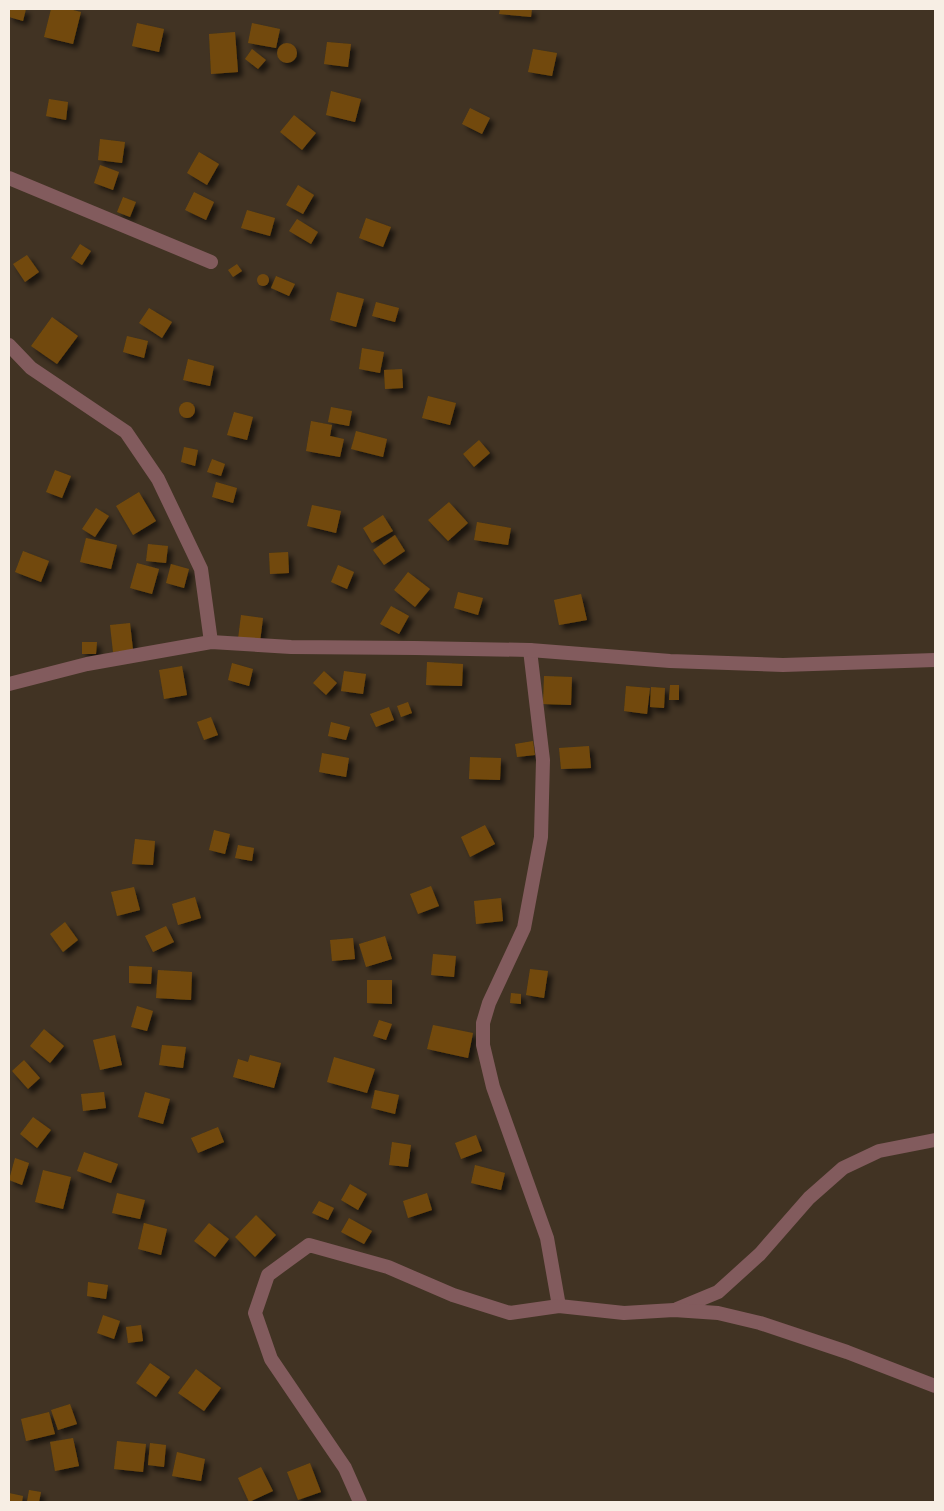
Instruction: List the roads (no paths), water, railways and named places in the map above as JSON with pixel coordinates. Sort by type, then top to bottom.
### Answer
[{"type":"street","points":[[9,178],[211,262]]},
{"type":"street","points":[[9,345],[31,368],[126,432],[158,479],[201,569],[211,642]]},
{"type":"street","points":[[9,684],[87,664],[211,642],[291,647],[530,650],[670,661],[783,666],[935,660]]},
{"type":"street","points":[[530,650],[543,760],[541,837],[524,928],[489,1003],[483,1023],[483,1045],[494,1087],[547,1238],[559,1306]]},
{"type":"street","points":[[674,1310],[718,1292],[760,1254],[809,1198],[844,1168],[879,1151],[935,1140]]},
{"type":"street","points":[[360,1502],[345,1468],[271,1359],[255,1313],[268,1275],[309,1245],[388,1267],[453,1296],[510,1313],[559,1306],[624,1312],[674,1310],[718,1313],[760,1323],[848,1352],[935,1386]]}]
